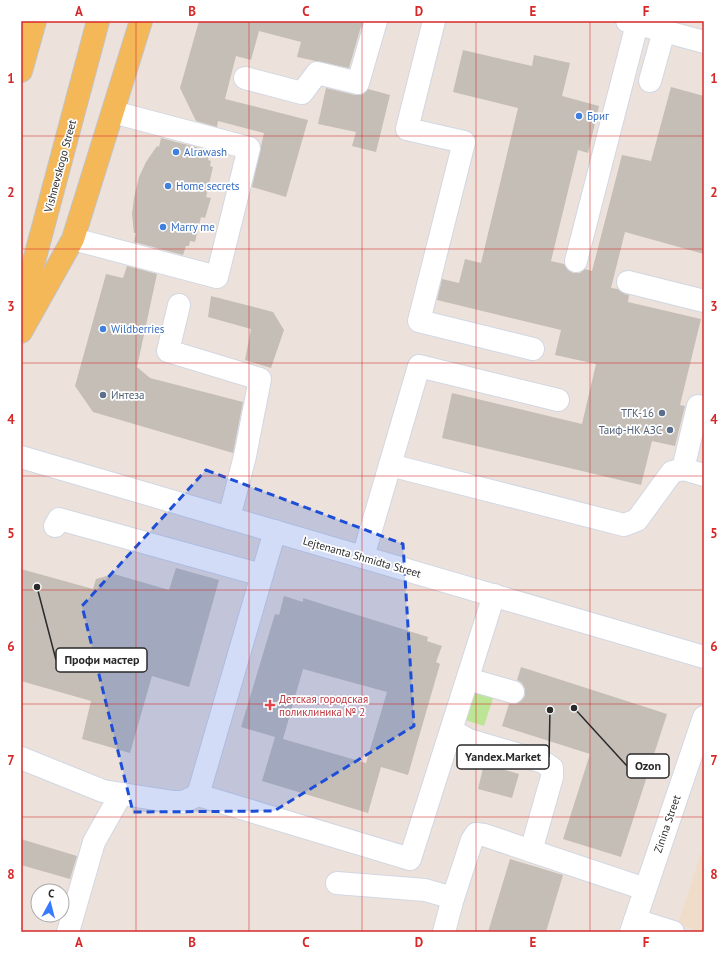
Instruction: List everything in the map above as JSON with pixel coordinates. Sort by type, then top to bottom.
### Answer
[{"type":"main road","points":[[21,71],[35,21]]},
{"type":"main road","name":"Vishnevskogo Street","points":[[21,310],[98,21]]},
{"type":"main road","points":[[21,332],[73,239],[141,21]]},
{"type":"street","points":[[245,78],[302,93],[317,73],[358,83],[376,21]]},
{"type":"street","points":[[434,21],[407,129],[464,142],[420,322],[533,349]]},
{"type":"street","points":[[576,261],[632,22],[704,42]]},
{"type":"street","points":[[650,81],[664,31]]},
{"type":"street","points":[[73,239],[217,277],[249,148],[113,112]]},
{"type":"street","points":[[628,282],[704,301]]},
{"type":"street","points":[[179,305],[168,351],[260,379],[245,456],[229,518]]},
{"type":"street","points":[[363,557],[419,366],[558,400]]},
{"type":"street","points":[[683,469],[698,406]]},
{"type":"street","name":"Lejtenanta Shmidta Street","points":[[21,457],[704,657]]},
{"type":"street","points":[[390,465],[624,525],[636,520],[672,472],[683,469],[704,475]]},
{"type":"street","points":[[55,526],[59,519],[262,575]]},
{"type":"street","points":[[198,795],[276,531]]},
{"type":"street","points":[[21,758],[103,791],[164,801],[183,802],[198,795],[410,859],[494,595]]},
{"type":"street","points":[[468,679],[513,692]]},
{"type":"street","name":"Zinina Street","points":[[633,926],[704,717]]},
{"type":"street","points":[[451,730],[469,740],[543,762],[552,768],[552,777],[531,851]]},
{"type":"street","points":[[68,932],[94,842],[121,794]]},
{"type":"street","points":[[444,932],[453,898],[472,840],[476,834],[484,835],[645,889]]},
{"type":"street","points":[[337,883],[425,890],[453,898]]},
{"type":"street","points":[[633,926],[673,932]]},
{"type":"highlighted area","points":[[206,470],[403,544],[414,726],[274,811],[133,812],[82,606]]},
{"type":"shaded area","points":[[704,844],[704,932],[701,932],[678,924]]},
{"type":"green space","points":[[475,689],[494,695],[484,726],[465,720]]},
{"type":"building","points":[[199,21],[354,21],[362,23],[349,68],[297,57],[301,42],[259,31],[251,60],[236,56],[225,99],[308,120],[286,197],[252,187],[264,133],[218,121],[217,127],[196,121],[180,88]]},
{"type":"building","points":[[463,50],[532,66],[534,55],[570,63],[562,96],[599,106],[588,153],[578,150],[551,261],[564,264],[568,270],[573,273],[580,273],[585,269],[592,271],[622,155],[651,161],[671,87],[704,96],[704,254],[625,232],[611,288],[618,289],[629,295],[628,302],[701,319],[680,405],[685,406],[675,446],[652,441],[641,485],[442,438],[452,393],[582,424],[596,364],[555,355],[561,330],[437,300],[442,279],[459,283],[465,259],[481,263],[518,108],[453,92]]},
{"type":"building","points":[[326,88],[355,95],[362,95],[368,89],[390,95],[376,152],[352,146],[356,132],[318,124]]},
{"type":"building","points":[[161,138],[211,151],[208,160],[211,161],[210,166],[213,167],[206,197],[211,198],[205,218],[201,217],[195,242],[190,241],[189,246],[186,246],[183,255],[134,242],[136,233],[134,233],[132,214],[139,177],[146,162],[157,146],[159,147]]},
{"type":"building","points":[[127,266],[157,274],[137,367],[150,378],[243,402],[233,453],[93,412],[75,386],[106,274],[123,278]]},
{"type":"building","points":[[211,296],[273,312],[284,330],[271,368],[245,360],[251,329],[208,317]]},
{"type":"building","points":[[176,568],[219,580],[189,687],[152,676],[130,753],[82,739],[91,701],[21,681],[21,569],[93,589],[96,579],[114,574],[169,590]]},
{"type":"building","name":"Детская городская поликлиника № 2","points":[[284,596],[303,602],[303,598],[428,637],[427,641],[442,646],[436,662],[440,664],[408,775],[381,767],[368,813],[262,781],[275,737],[241,727],[275,614],[279,615]],"holes":[[[303,669],[387,692],[366,763],[283,739]]]},
{"type":"building","points":[[521,667],[667,714],[621,857],[563,839],[590,754],[502,726],[509,704],[516,704],[525,696],[525,689],[522,683],[517,680]]},
{"type":"building","points":[[484,764],[519,774],[512,798],[478,789]]},
{"type":"building","points":[[21,839],[77,856],[70,879],[21,865]]},
{"type":"building","points":[[510,859],[563,875],[546,932],[488,932]]},
{"type":"place","name":"Бриг","points":[[579,116]]},
{"type":"place","name":"Alrawash","points":[[176,152]]},
{"type":"place","name":"Home secrets","points":[[168,186]]},
{"type":"place","name":"Marry me","points":[[163,227]]},
{"type":"place","name":"Wildberries","points":[[103,329]]},
{"type":"place","name":"Интеза","points":[[103,395]]},
{"type":"place","name":"ТГК-16","points":[[662,413]]},
{"type":"place","name":"Таиф-НК АЗС","points":[[670,430]]},
{"type":"place","name":"Профи мастер","points":[[37,587]]},
{"type":"place","name":"Детская городская поликлиника № 2","points":[[270,705]]},
{"type":"place","name":"Ozon","points":[[574,708]]},
{"type":"place","name":"Yandex.Market","points":[[550,710]]}]
